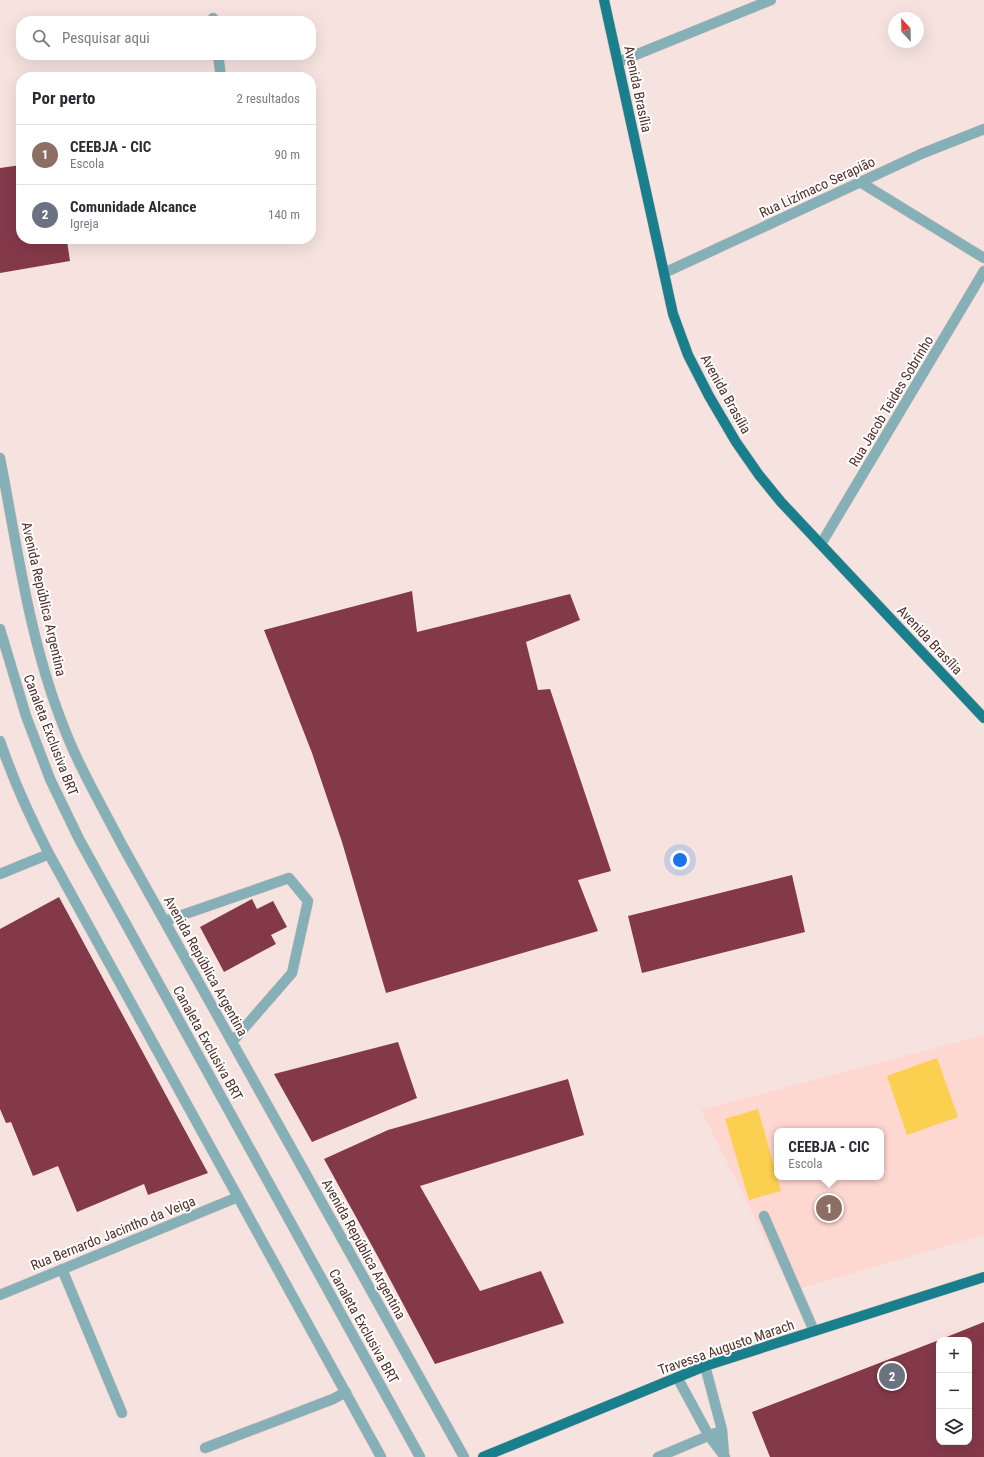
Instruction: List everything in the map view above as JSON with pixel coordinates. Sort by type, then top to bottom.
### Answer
[{"type":"main road","name":"Avenida Brasília","points":[[604,0],[673,314],[688,355],[709,396],[736,442],[759,475],[781,502],[984,718]]},
{"type":"main road","name":"Travessa Augusto Marach","points":[[482,1457],[705,1366],[984,1277]]},
{"type":"street","points":[[618,62],[771,0]]},
{"type":"street","points":[[219,60],[220,72]]},
{"type":"street","name":"Rua Lizímaco Serapião","points":[[664,273],[921,154],[984,129]]},
{"type":"street","points":[[860,182],[984,258]]},
{"type":"street","name":"Rua Jacob Teides Sobrinho","points":[[821,544],[984,271]]},
{"type":"street","name":"Avenida República Argentina","points":[[0,458],[39,654],[61,721],[91,786],[464,1457]]},
{"type":"street","name":"Canaleta Exclusiva BRT","points":[[0,629],[26,716],[50,779],[79,839],[420,1457]]},
{"type":"street","points":[[0,741],[9,768],[30,818],[49,854],[381,1457]]},
{"type":"street","points":[[0,874],[49,854]]},
{"type":"street","points":[[165,921],[289,878],[308,901],[292,973],[232,1042]]},
{"type":"street","name":"Rua Bernardo Jacintho da Veiga","points":[[0,1295],[238,1197]]},
{"type":"street","points":[[764,1216],[814,1331]]},
{"type":"street","points":[[62,1269],[122,1413]]},
{"type":"street","points":[[705,1366],[722,1430],[725,1456]]},
{"type":"street","points":[[677,1377],[708,1436],[725,1456]]},
{"type":"street","points":[[205,1448],[333,1399],[346,1392]]},
{"type":"street","points":[[658,1457],[722,1430]]},
{"type":"shaded area","points":[[984,1035],[984,1235],[791,1291],[701,1110]]},
{"type":"shaded area","points":[[937,1058],[958,1117],[907,1135],[887,1076]]},
{"type":"shaded area","points":[[758,1109],[774,1166],[774,1180],[778,1180],[781,1191],[749,1200],[725,1119]]},
{"type":"building","points":[[16,166],[16,244],[67,244],[70,261],[0,273],[0,168]]},
{"type":"building","points":[[412,591],[417,632],[570,594],[580,620],[526,642],[538,690],[550,689],[611,871],[578,880],[598,931],[386,993],[342,842],[312,753],[264,630]]},
{"type":"building","points":[[792,875],[805,932],[642,973],[628,916]]},
{"type":"building","points":[[59,897],[208,1173],[148,1195],[144,1184],[77,1212],[58,1166],[33,1176],[11,1122],[6,1123],[0,1109],[0,929]]},
{"type":"building","points":[[252,899],[257,909],[273,901],[287,927],[271,935],[276,944],[224,972],[200,927]]},
{"type":"building","points":[[398,1042],[417,1098],[312,1142],[274,1074]]},
{"type":"building","points":[[568,1079],[584,1135],[420,1186],[480,1291],[541,1271],[564,1323],[435,1364],[324,1159],[388,1130]]},
{"type":"building","points":[[984,1322],[984,1457],[770,1457],[752,1412],[936,1341],[936,1445],[972,1445],[972,1337],[946,1337]]},
{"type":"place","name":"CEEBJA - CIC","points":[[829,1208]]},
{"type":"place","name":"Comunidade Alcance","points":[[892,1376]]}]
